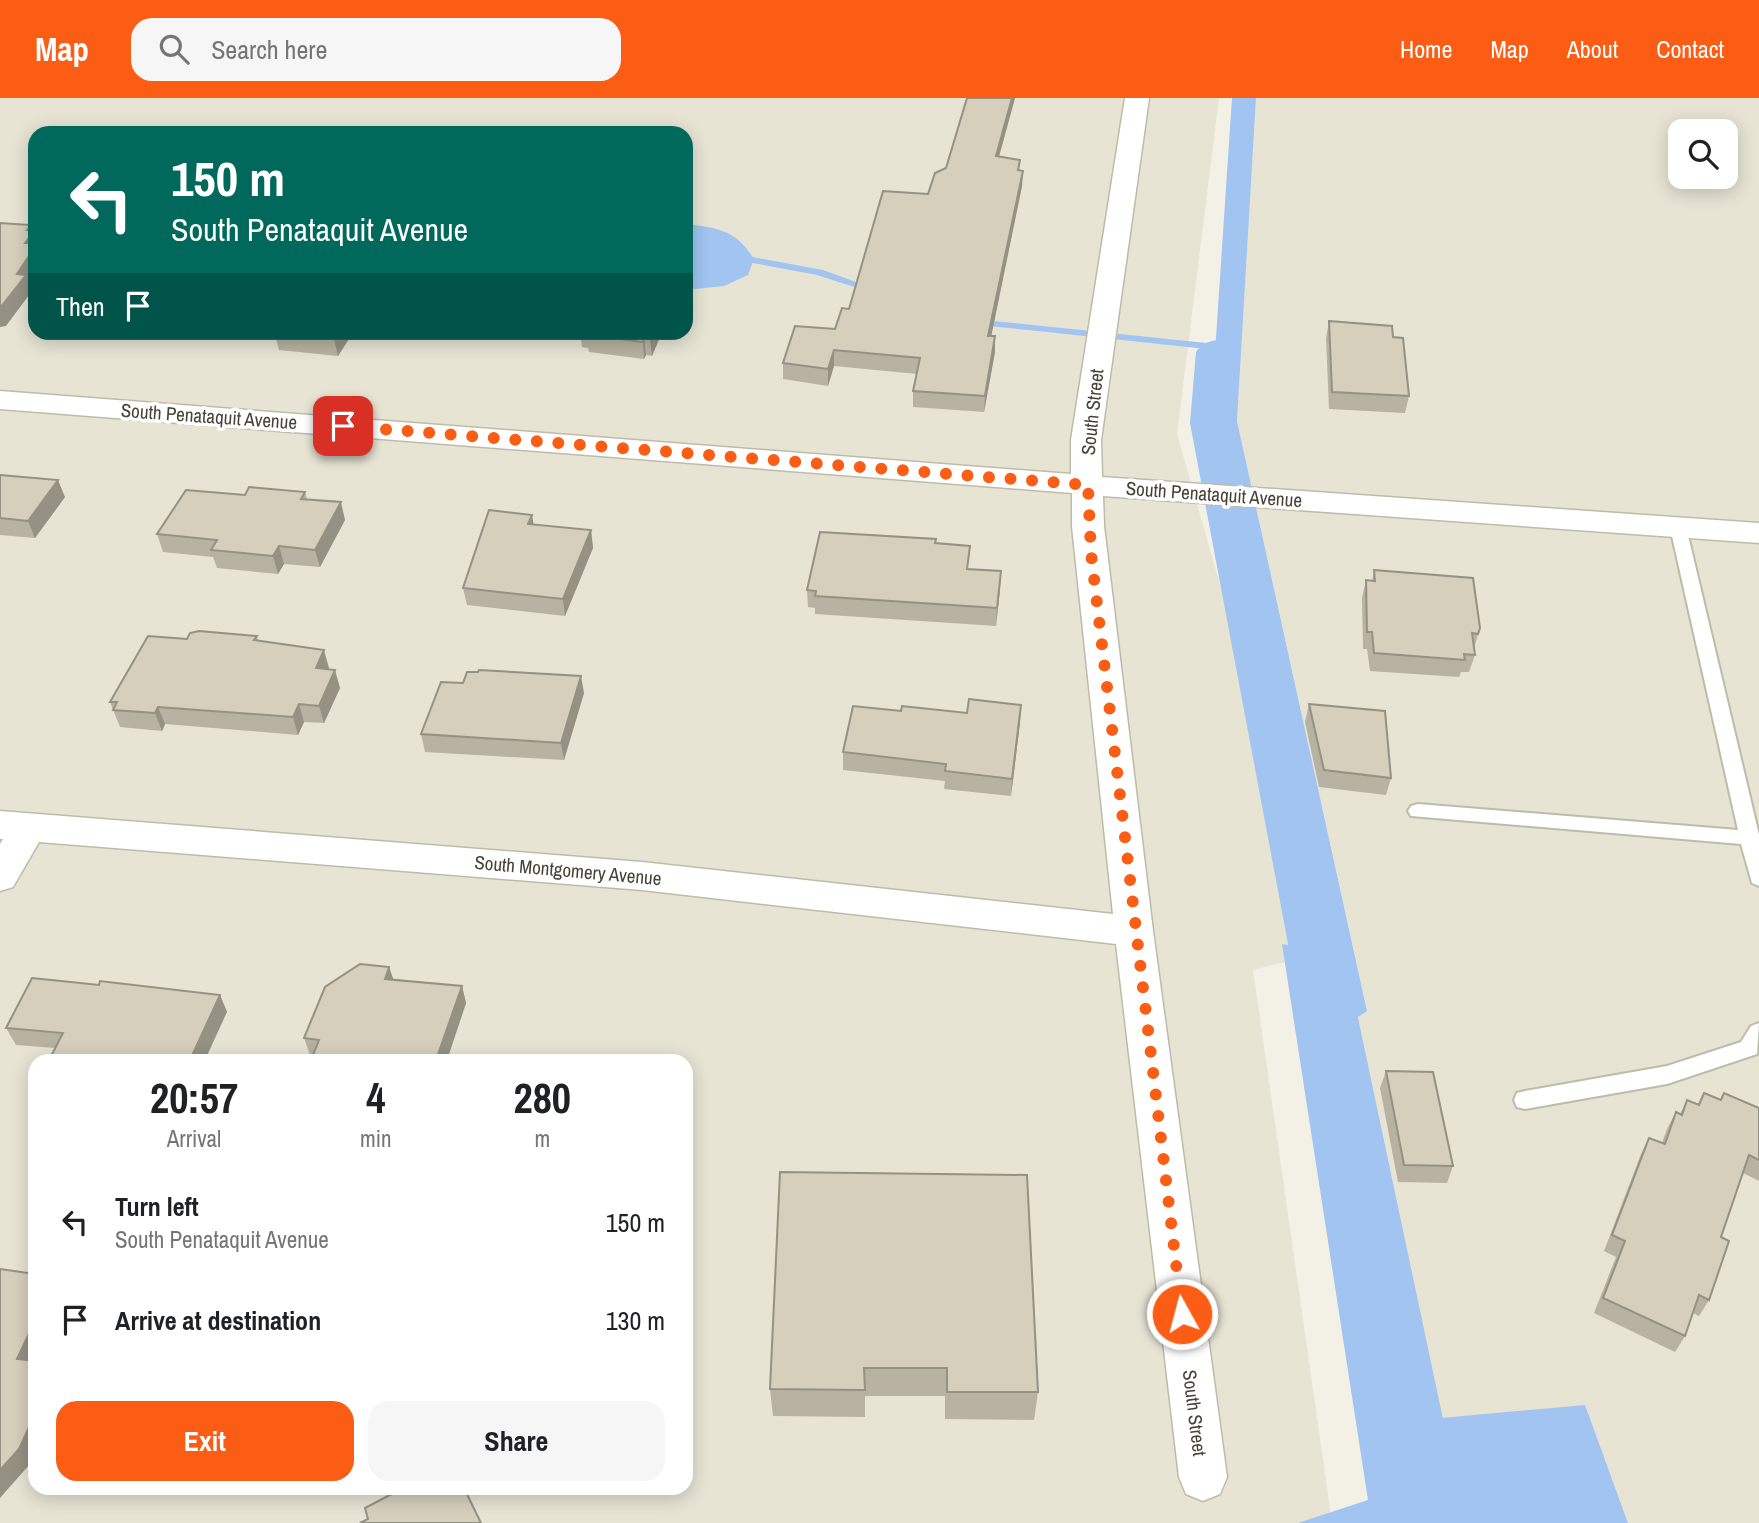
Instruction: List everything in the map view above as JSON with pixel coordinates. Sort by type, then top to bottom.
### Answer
[{"type":"street","name":"South Street","points":[[1137,98],[1086,440],[1089,539],[1134,931],[1203,1477]]},
{"type":"street","name":"South Penataquit Avenue","points":[[0,400],[1088,485],[1759,533]]},
{"type":"street","name":"South Montgomery Avenue","points":[[14,826],[642,876],[1134,931]]},
{"type":"street","points":[[0,877],[14,826]]},
{"type":"lane","points":[[1678,527],[1759,878]]},
{"type":"lane","points":[[1418,811],[1751,838]]},
{"type":"lane","points":[[1525,1100],[1667,1075],[1749,1048],[1759,1032]]},
{"type":"shaded area","points":[[0,98],[1219,98],[1177,434],[1325,952],[1253,970],[1332,1523],[0,1523]]},
{"type":"shaded area","points":[[1256,98],[1759,98],[1759,1523],[1628,1523],[1585,1406],[1397,1423],[1323,1040],[1367,1010],[1237,421]]},
{"type":"water","points":[[1232,98],[1256,98],[1237,421],[1367,1011],[1323,1040],[1397,1422],[1585,1405],[1628,1523],[1298,1523],[1368,1500],[1282,944],[1324,951],[1210,428]]},
{"type":"water","points":[[693,225],[726,232],[740,242],[754,259],[748,275],[724,286],[693,289]]},
{"type":"building","points":[[967,98],[1012,98],[996,156],[1020,160],[1018,170],[1023,171],[988,336],[995,336],[985,396],[913,391],[920,358],[834,350],[828,369],[783,363],[795,326],[835,329],[842,308],[849,309],[883,191],[928,194],[935,173],[946,168]]},
{"type":"building","points":[[0,223],[28,225],[28,239],[25,243],[28,243],[28,258],[17,274],[26,275],[0,308]]},
{"type":"building","points":[[1329,321],[1392,326],[1393,337],[1403,338],[1409,396],[1332,392]]},
{"type":"building","points":[[0,475],[58,480],[28,521],[0,518]]},
{"type":"building","points":[[249,487],[305,492],[301,499],[341,502],[315,550],[279,546],[273,556],[211,550],[217,540],[157,534],[186,490],[245,495]]},
{"type":"building","points":[[489,510],[532,515],[528,524],[591,530],[563,599],[463,588]]},
{"type":"building","points":[[820,532],[936,539],[935,543],[970,546],[967,569],[1001,571],[997,608],[815,596],[816,591],[807,590]]},
{"type":"building","points":[[1374,570],[1473,578],[1480,628],[1478,634],[1472,633],[1475,655],[1464,654],[1465,660],[1374,653],[1372,632],[1367,632],[1366,580],[1375,581]]},
{"type":"building","points":[[199,631],[257,636],[254,640],[324,650],[316,668],[335,670],[319,706],[299,704],[293,717],[158,707],[155,713],[113,710],[117,702],[110,702],[148,636],[187,639],[190,633]]},
{"type":"building","points":[[479,670],[581,676],[561,743],[421,734],[441,682],[463,683],[467,672]]},
{"type":"building","points":[[969,699],[1021,705],[1012,779],[945,771],[946,764],[843,752],[853,706],[901,711],[902,706],[967,713]]},
{"type":"building","points":[[1309,704],[1385,711],[1391,778],[1324,770]]},
{"type":"building","points":[[360,964],[389,967],[385,979],[462,986],[438,1054],[313,1054],[319,1040],[304,1038],[325,987]]},
{"type":"building","points":[[32,978],[99,985],[100,981],[220,995],[193,1054],[52,1054],[63,1033],[6,1028]]},
{"type":"building","points":[[1386,1071],[1433,1072],[1453,1166],[1404,1165]]},
{"type":"building","points":[[1704,1093],[1721,1100],[1724,1093],[1759,1108],[1759,1160],[1749,1155],[1721,1237],[1729,1241],[1709,1300],[1699,1295],[1685,1336],[1603,1298],[1625,1241],[1612,1235],[1649,1138],[1665,1144],[1676,1112],[1682,1115],[1687,1100],[1699,1105]]},
{"type":"building","points":[[780,1172],[1027,1175],[1038,1392],[947,1392],[947,1368],[864,1368],[865,1390],[770,1389]]},
{"type":"building","points":[[0,1269],[28,1273],[28,1336],[17,1359],[28,1360],[28,1429],[19,1449],[0,1470]]},
{"type":"building","points":[[390,1495],[467,1495],[481,1523],[360,1523],[368,1519],[365,1508]]},
{"type":"waterway","points":[[736,257],[819,272],[873,290]]},
{"type":"waterway","points":[[975,322],[1216,347]]},
{"type":"waterway","points":[[1216,352],[1211,423],[1431,1523]]},
{"type":"route","points":[[343,426],[1088,485],[1091,553],[1134,931],[1182,1314]]}]
